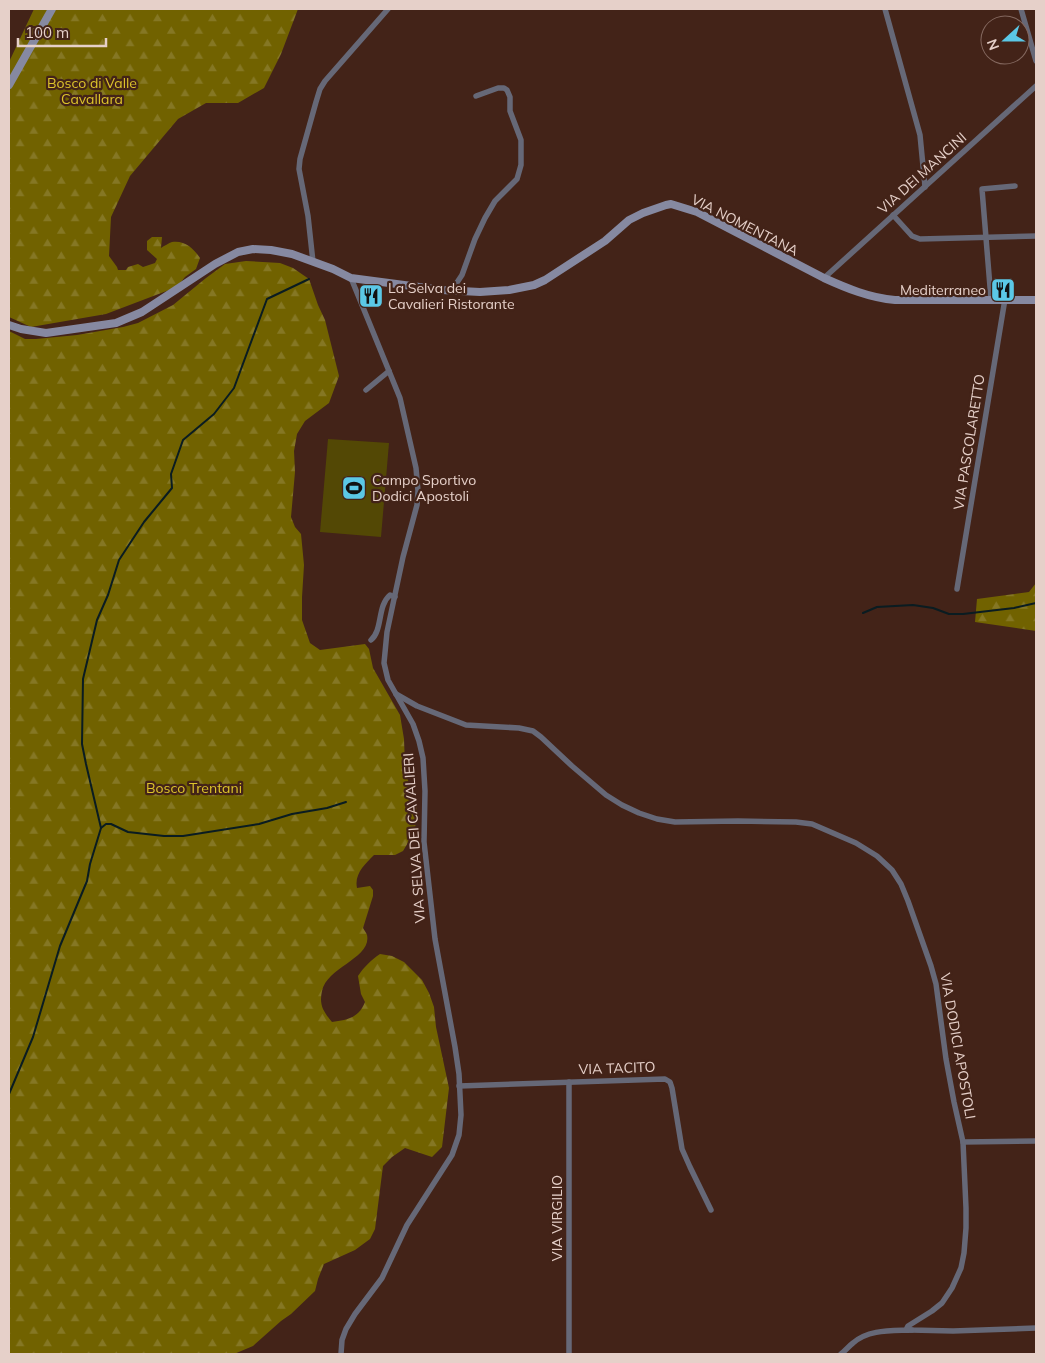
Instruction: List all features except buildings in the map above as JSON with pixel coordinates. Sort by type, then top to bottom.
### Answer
[{"type":"main road","points":[[9,85],[52,9]]},
{"type":"main road","name":"VIA NOMENTANA","points":[[9,325],[21,330],[46,333],[116,323],[142,312],[231,255],[245,250],[260,248],[292,254],[333,269],[350,278],[452,290],[502,291],[545,280],[606,241],[629,220],[643,212],[671,204],[697,212],[824,278],[879,298],[889,300],[1036,300]]},
{"type":"street","points":[[313,262],[310,226],[299,169],[316,102],[325,81],[388,9]]},
{"type":"street","points":[[884,9],[920,135],[925,187]]},
{"type":"street","points":[[1021,9],[1036,61]]},
{"type":"street","name":"VIA DEI MANCINI","points":[[824,278],[1036,86]]},
{"type":"street","points":[[452,290],[462,275],[475,239],[488,212],[517,179],[521,165],[521,140],[510,111],[510,97],[507,90],[502,87],[476,96]]},
{"type":"street","points":[[991,299],[982,189],[1015,186]]},
{"type":"street","points":[[893,215],[909,234],[918,239],[1036,236]]},
{"type":"street","name":"VIA SELVA DEI CAVALIERI","points":[[341,1354],[343,1336],[349,1323],[382,1278],[407,1225],[454,1151],[460,1127],[460,1086],[455,1047],[435,940],[424,842],[425,790],[423,758],[413,724],[388,680],[384,663],[385,642],[403,557],[417,505],[418,491],[415,464],[403,408],[350,278]]},
{"type":"street","name":"VIA PASCOLARETTO","points":[[957,589],[1005,299]]},
{"type":"street","points":[[366,390],[389,371]]},
{"type":"street","points":[[372,640],[376,637],[381,611],[386,599],[390,595],[395,597]]},
{"type":"street","name":"VIA DODICI APOSTOLI","points":[[396,694],[418,706],[466,725],[519,728],[533,731],[606,795],[644,815],[675,822],[704,820],[805,823],[820,827],[856,843],[882,860],[892,870],[902,888],[936,984],[949,1078],[963,1142],[966,1219],[964,1253],[960,1268],[946,1298],[932,1312],[908,1326],[912,1330]]},
{"type":"street","name":"VIA TACITO","points":[[460,1086],[662,1078],[667,1080],[671,1084],[683,1151],[711,1210]]},
{"type":"street","name":"VIA VIRGILIO","points":[[569,1082],[569,1354]]},
{"type":"street","points":[[963,1142],[1036,1141]]},
{"type":"street","points":[[841,1354],[853,1343],[867,1335],[882,1331],[1036,1328]]},
{"type":"street","points":[[336,1354],[341,1344]]},
{"type":"shaded area","name":"Campo Sportivo Dodici Apostoli","points":[[328,439],[389,443],[381,537],[320,532]]},
{"type":"green space","name":"Bosco di Valle Cavallara","points":[[34,9],[298,9],[281,54],[264,88],[238,103],[206,103],[178,119],[130,176],[111,217],[109,256],[118,270],[126,270],[128,267],[138,264],[143,267],[155,263],[157,259],[147,250],[147,241],[152,237],[162,237],[161,248],[172,242],[181,242],[189,246],[200,258],[196,269],[185,277],[177,287],[106,314],[31,327],[9,317],[9,62]]},
{"type":"green space","name":"Bosco Trentani","points":[[246,261],[280,263],[293,268],[309,279],[325,320],[339,376],[329,403],[305,421],[297,434],[294,451],[295,472],[291,517],[295,527],[301,534],[304,565],[302,620],[310,643],[320,650],[365,644],[369,649],[373,668],[400,715],[407,778],[417,801],[415,831],[403,851],[395,855],[374,855],[364,866],[357,878],[357,888],[370,886],[373,890],[373,896],[363,928],[367,935],[367,943],[363,950],[332,975],[322,991],[321,1004],[332,1022],[356,1015],[365,1002],[361,994],[358,976],[380,954],[392,956],[404,962],[422,980],[434,1007],[436,1027],[449,1088],[442,1147],[432,1157],[405,1148],[383,1166],[375,1229],[370,1239],[355,1250],[324,1264],[315,1291],[253,1346],[234,1354],[9,1354],[9,331],[25,339],[36,339],[77,335],[138,323],[173,305],[225,264]]},
{"type":"green space","points":[[1036,583],[1036,631],[975,622],[977,599],[1029,592]]},
{"type":"waterway","points":[[101,828],[82,744],[83,679],[97,620],[108,595],[119,560],[144,522],[172,488],[171,474],[183,440],[214,414],[234,388],[267,299],[309,279]]},
{"type":"waterway","points":[[863,613],[877,607],[913,605],[933,608],[949,614],[963,614],[1014,608],[1036,603]]},
{"type":"waterway","points":[[9,1094],[33,1037],[60,946],[87,881],[101,828],[106,824],[111,824],[128,832],[183,836],[259,824],[292,814],[327,808],[346,802]]},
{"type":"place","name":"Mediterraneo","points":[[1003,290]]},
{"type":"place","name":"La Selva dei Cavalieri Ristorante","points":[[371,296]]},
{"type":"place","name":"Campo Sportivo Dodici Apostoli","points":[[354,488]]}]
